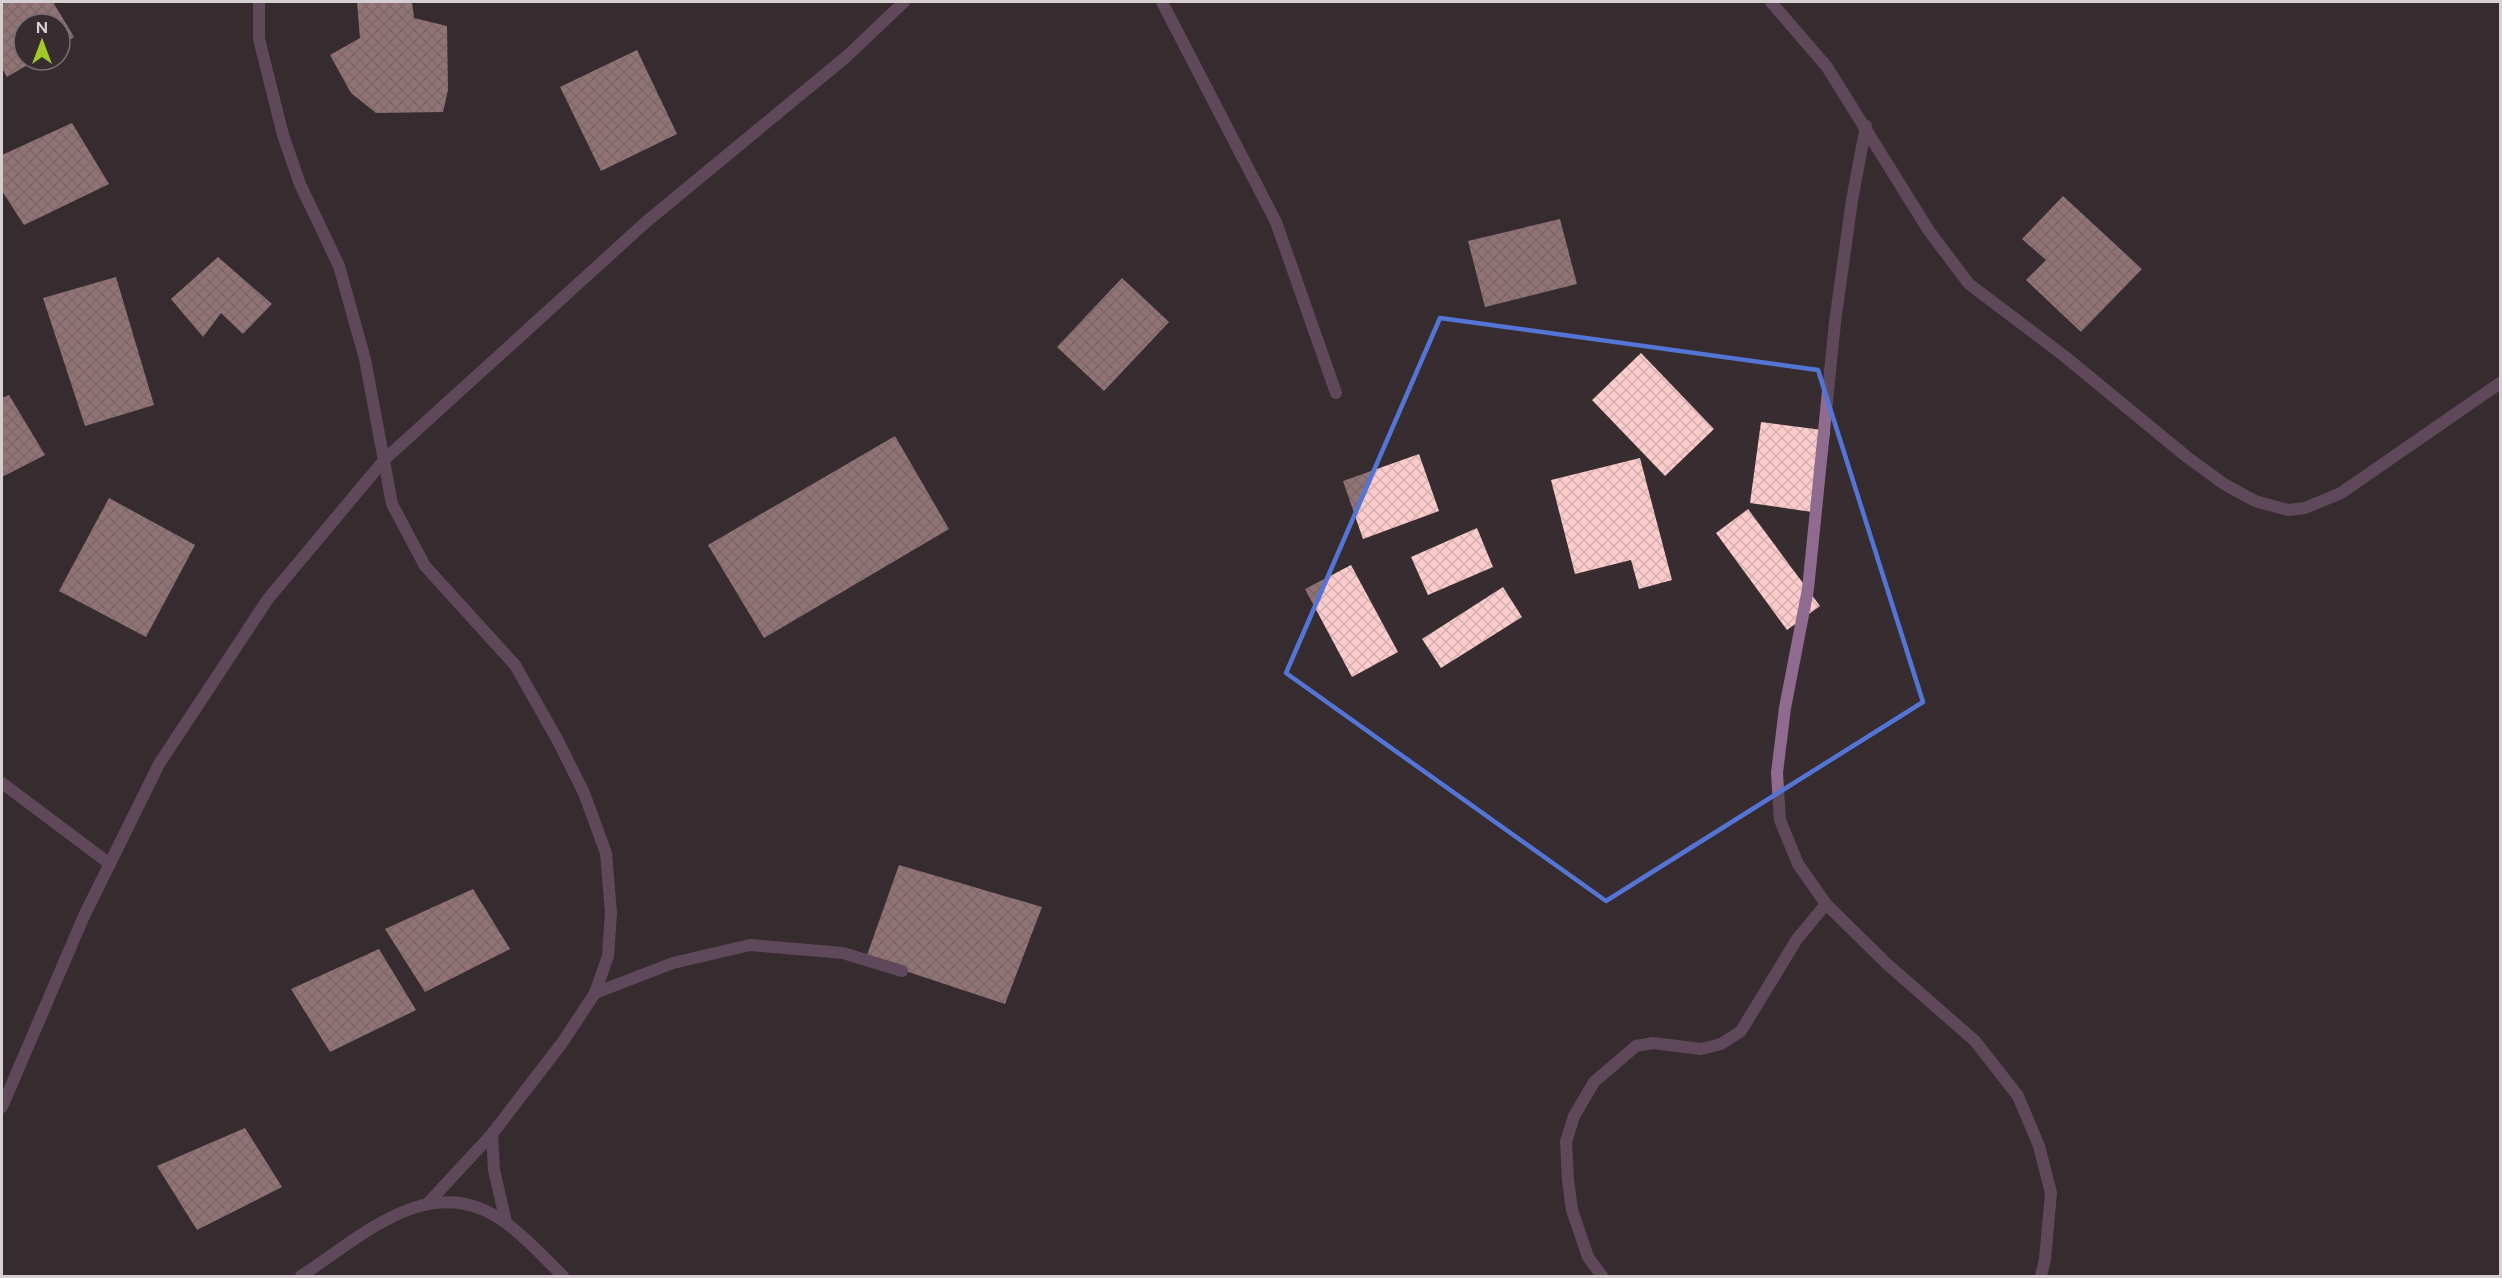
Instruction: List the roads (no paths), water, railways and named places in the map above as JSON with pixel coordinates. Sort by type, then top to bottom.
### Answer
[{"type":"street","points":[[260,2],[260,39],[283,135],[300,184],[339,266],[365,359],[392,504],[424,566],[515,665],[557,739],[584,793],[606,853],[611,913],[608,956],[595,993],[562,1043],[492,1134],[429,1202]]},
{"type":"street","points":[[2,1107],[84,916],[159,764],[268,599],[385,459],[646,222],[846,57],[904,2]]},
{"type":"street","points":[[1162,2],[1276,222],[1336,393]]},
{"type":"street","points":[[1771,2],[1827,67],[1866,126],[1929,231],[1969,284],[2063,355],[2187,457],[2224,484],[2255,501],[2288,510],[2305,508],[2341,493],[2500,383]]},
{"type":"street","points":[[1866,126],[1852,200],[1835,322],[1808,589],[1785,708],[1777,773],[1780,820],[1798,864],[1826,904],[1887,964],[1975,1041],[2018,1096],[2039,1146],[2051,1193],[2045,1259],[2041,1276]]},
{"type":"street","points":[[2,783],[110,864]]},
{"type":"street","points":[[1602,1276],[1588,1257],[1572,1210],[1566,1142],[1574,1116],[1594,1082],[1636,1046],[1653,1043],[1701,1049],[1721,1044],[1741,1031],[1797,939],[1826,904]]},
{"type":"street","points":[[595,993],[673,963],[750,945],[843,953],[902,971]]},
{"type":"street","points":[[492,1134],[494,1170],[506,1222]]},
{"type":"street","points":[[301,1276],[379,1223],[412,1207],[429,1202],[451,1202],[480,1208],[506,1222],[563,1276]]}]
